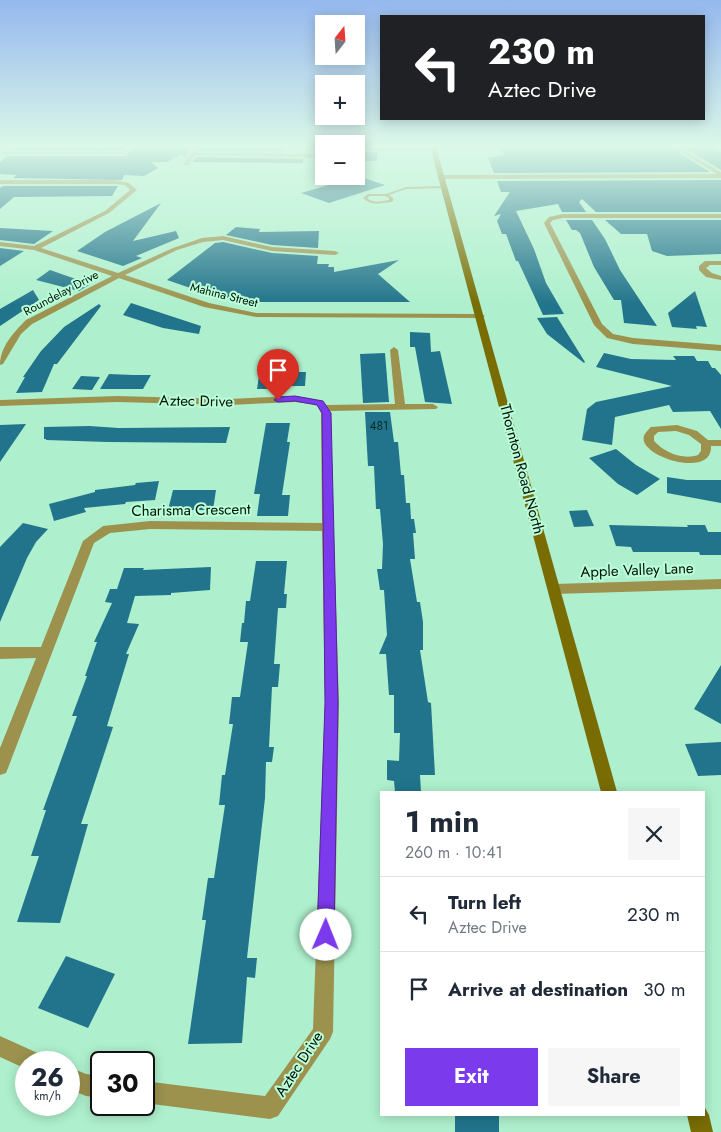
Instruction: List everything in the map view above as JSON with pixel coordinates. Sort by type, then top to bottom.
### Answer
[{"type":"main road","name":"Thornton Road North","points":[[448,199],[609,791]]},
{"type":"main road","points":[[698,1116],[702,1132]]},
{"type":"street","points":[[35,248],[107,212],[123,199]]},
{"type":"street","points":[[721,216],[563,216],[551,218],[546,223],[598,325],[610,336],[634,341],[721,348]]},
{"type":"street","name":"Roundelay Drive","points":[[0,362],[18,332],[29,322],[84,292],[175,249],[202,240],[223,238],[272,249],[335,253]]},
{"type":"street","name":"Mahina Street","points":[[0,244],[35,248],[122,275],[207,305],[256,315],[480,316]]},
{"type":"street","points":[[721,263],[708,263],[702,268],[709,274],[721,278]]},
{"type":"street","points":[[394,350],[400,408]]},
{"type":"street","name":"Aztec Drive","points":[[0,403],[117,399],[229,402],[295,399],[320,403],[326,413],[332,703],[323,1032],[270,1108],[155,1093]]},
{"type":"street","points":[[323,408],[434,407]]},
{"type":"street","points":[[706,443],[708,448],[701,457],[682,460],[658,452],[649,441],[649,436],[656,429],[677,428],[693,433],[706,443],[721,443]]},
{"type":"street","name":"Charisma Crescent","points":[[44,652],[89,540],[106,529],[150,524],[328,527]]},
{"type":"street","name":"Apple Valley Lane","points":[[554,589],[721,584]]},
{"type":"street","points":[[0,653],[44,652],[0,768]]},
{"type":"street","points":[[0,1046],[15,1053]]},
{"type":"lane","points":[[366,199],[368,201],[384,203],[391,201],[391,199]]},
{"type":"building","points":[[0,199],[12,199],[0,209]]},
{"type":"building","points":[[317,199],[342,199],[329,203]]},
{"type":"building","points":[[505,199],[721,199],[721,212],[596,212],[582,199],[579,202],[586,212],[562,212],[558,204],[516,211],[534,249],[546,283],[564,314],[543,315],[518,261],[516,261],[506,234],[502,234],[497,221],[501,214],[494,216]]},
{"type":"building","points":[[161,203],[133,241],[176,231],[179,238],[136,256],[142,258],[123,266],[77,251],[105,232]]},
{"type":"building","points":[[566,220],[592,220],[605,239],[620,270],[657,326],[624,323],[621,300],[614,300],[594,267],[580,233],[572,230]]},
{"type":"building","points":[[605,220],[721,220],[721,254],[667,256],[652,251],[647,234],[621,234]]},
{"type":"building","points":[[236,227],[260,229],[259,232],[319,231],[318,248],[272,245],[226,235]]},
{"type":"building","points":[[0,228],[53,231],[34,244],[0,240]]},
{"type":"building","points":[[223,242],[272,253],[318,256],[317,264],[329,264],[328,267],[334,267],[334,272],[399,260],[378,274],[410,302],[257,302],[214,296],[167,280],[215,243]]},
{"type":"building","points":[[0,248],[24,251],[0,266]]},
{"type":"building","points":[[50,270],[90,284],[79,291],[36,280]]},
{"type":"building","points":[[33,290],[39,300],[0,326],[0,309]]},
{"type":"building","points":[[695,291],[707,327],[696,326],[697,329],[672,327],[668,313]]},
{"type":"building","points":[[131,303],[201,326],[199,334],[163,328],[123,315]]},
{"type":"building","points":[[99,304],[101,306],[57,364],[54,364],[42,392],[16,393],[25,377],[23,377],[41,351],[64,327]]},
{"type":"building","points":[[557,317],[584,363],[547,334],[537,318]]},
{"type":"building","points":[[410,332],[430,333],[431,352],[440,351],[452,404],[425,402],[415,347],[410,347]]},
{"type":"building","points":[[385,353],[389,402],[363,403],[360,354]]},
{"type":"building","points":[[604,353],[631,359],[676,360],[673,356],[694,356],[697,361],[708,361],[712,368],[715,368],[721,375],[721,429],[710,411],[673,412],[669,405],[615,417],[612,445],[582,440],[587,409],[596,402],[672,386],[596,367]]},
{"type":"building","points":[[289,372],[306,372],[305,386],[288,386]]},
{"type":"building","points":[[109,374],[151,375],[143,389],[100,389]]},
{"type":"building","points":[[81,376],[100,377],[92,390],[72,389]]},
{"type":"building","points":[[259,376],[278,376],[276,389],[257,389]]},
{"type":"building","points":[[365,412],[390,412],[394,442],[398,442],[401,475],[404,475],[406,503],[410,503],[411,519],[414,519],[416,533],[413,533],[415,559],[410,559],[417,602],[420,602],[423,622],[423,650],[420,650],[428,702],[431,703],[435,775],[420,775],[421,791],[395,791],[394,781],[387,780],[387,760],[399,761],[400,733],[394,733],[394,695],[389,695],[386,654],[379,654],[387,635],[384,590],[380,590],[377,569],[382,569],[383,544],[380,509],[376,509],[374,466],[368,466]]},
{"type":"building","points":[[266,423],[290,423],[287,442],[290,442],[282,495],[290,495],[288,516],[257,516],[260,494],[254,494]]},
{"type":"building","points":[[26,424],[0,462],[0,425]]},
{"type":"building","points":[[89,426],[119,428],[230,427],[226,443],[107,442],[44,439],[44,427]]},
{"type":"building","points":[[616,449],[636,465],[660,479],[637,495],[618,484],[589,458]]},
{"type":"building","points":[[667,477],[687,480],[721,480],[721,503],[667,493]]},
{"type":"building","points":[[159,481],[155,500],[84,508],[86,512],[54,521],[49,504],[95,492],[95,490]]},
{"type":"building","points":[[173,490],[216,490],[213,510],[168,510]]},
{"type":"building","points":[[587,510],[594,526],[574,527],[569,511]]},
{"type":"building","points":[[23,523],[48,529],[36,542],[27,558],[0,622],[0,547]]},
{"type":"building","points":[[609,525],[688,527],[687,525],[705,525],[708,532],[721,532],[721,555],[700,555],[699,552],[633,552],[631,547],[616,546]]},
{"type":"building","points":[[256,561],[287,561],[284,594],[287,594],[286,608],[278,608],[274,664],[280,664],[278,687],[272,687],[269,747],[274,747],[272,762],[266,762],[265,798],[247,958],[257,958],[255,978],[247,977],[242,1043],[188,1044],[206,920],[202,920],[208,878],[214,878],[225,805],[219,805],[222,775],[225,775],[233,724],[229,724],[232,697],[240,697],[248,642],[240,642],[242,623],[244,623],[246,601],[250,601]]},
{"type":"building","points":[[211,567],[210,590],[171,593],[171,595],[135,596],[127,623],[139,624],[126,654],[129,654],[107,726],[113,727],[81,824],[88,824],[60,923],[17,922],[39,856],[31,856],[46,810],[43,810],[77,716],[72,716],[97,642],[94,642],[112,603],[105,602],[110,589],[117,589],[124,568],[144,568],[143,570]]},
{"type":"building","points":[[721,665],[721,724],[694,709]]},
{"type":"building","points":[[721,742],[721,775],[698,776],[685,744]]},
{"type":"building","points":[[66,956],[115,974],[88,1028],[38,1008]]},
{"type":"building","points":[[455,1116],[499,1116],[499,1132],[455,1132]]},
{"type":"route","points":[[278,400],[295,399],[320,403],[326,413],[332,703],[326,935]]}]
